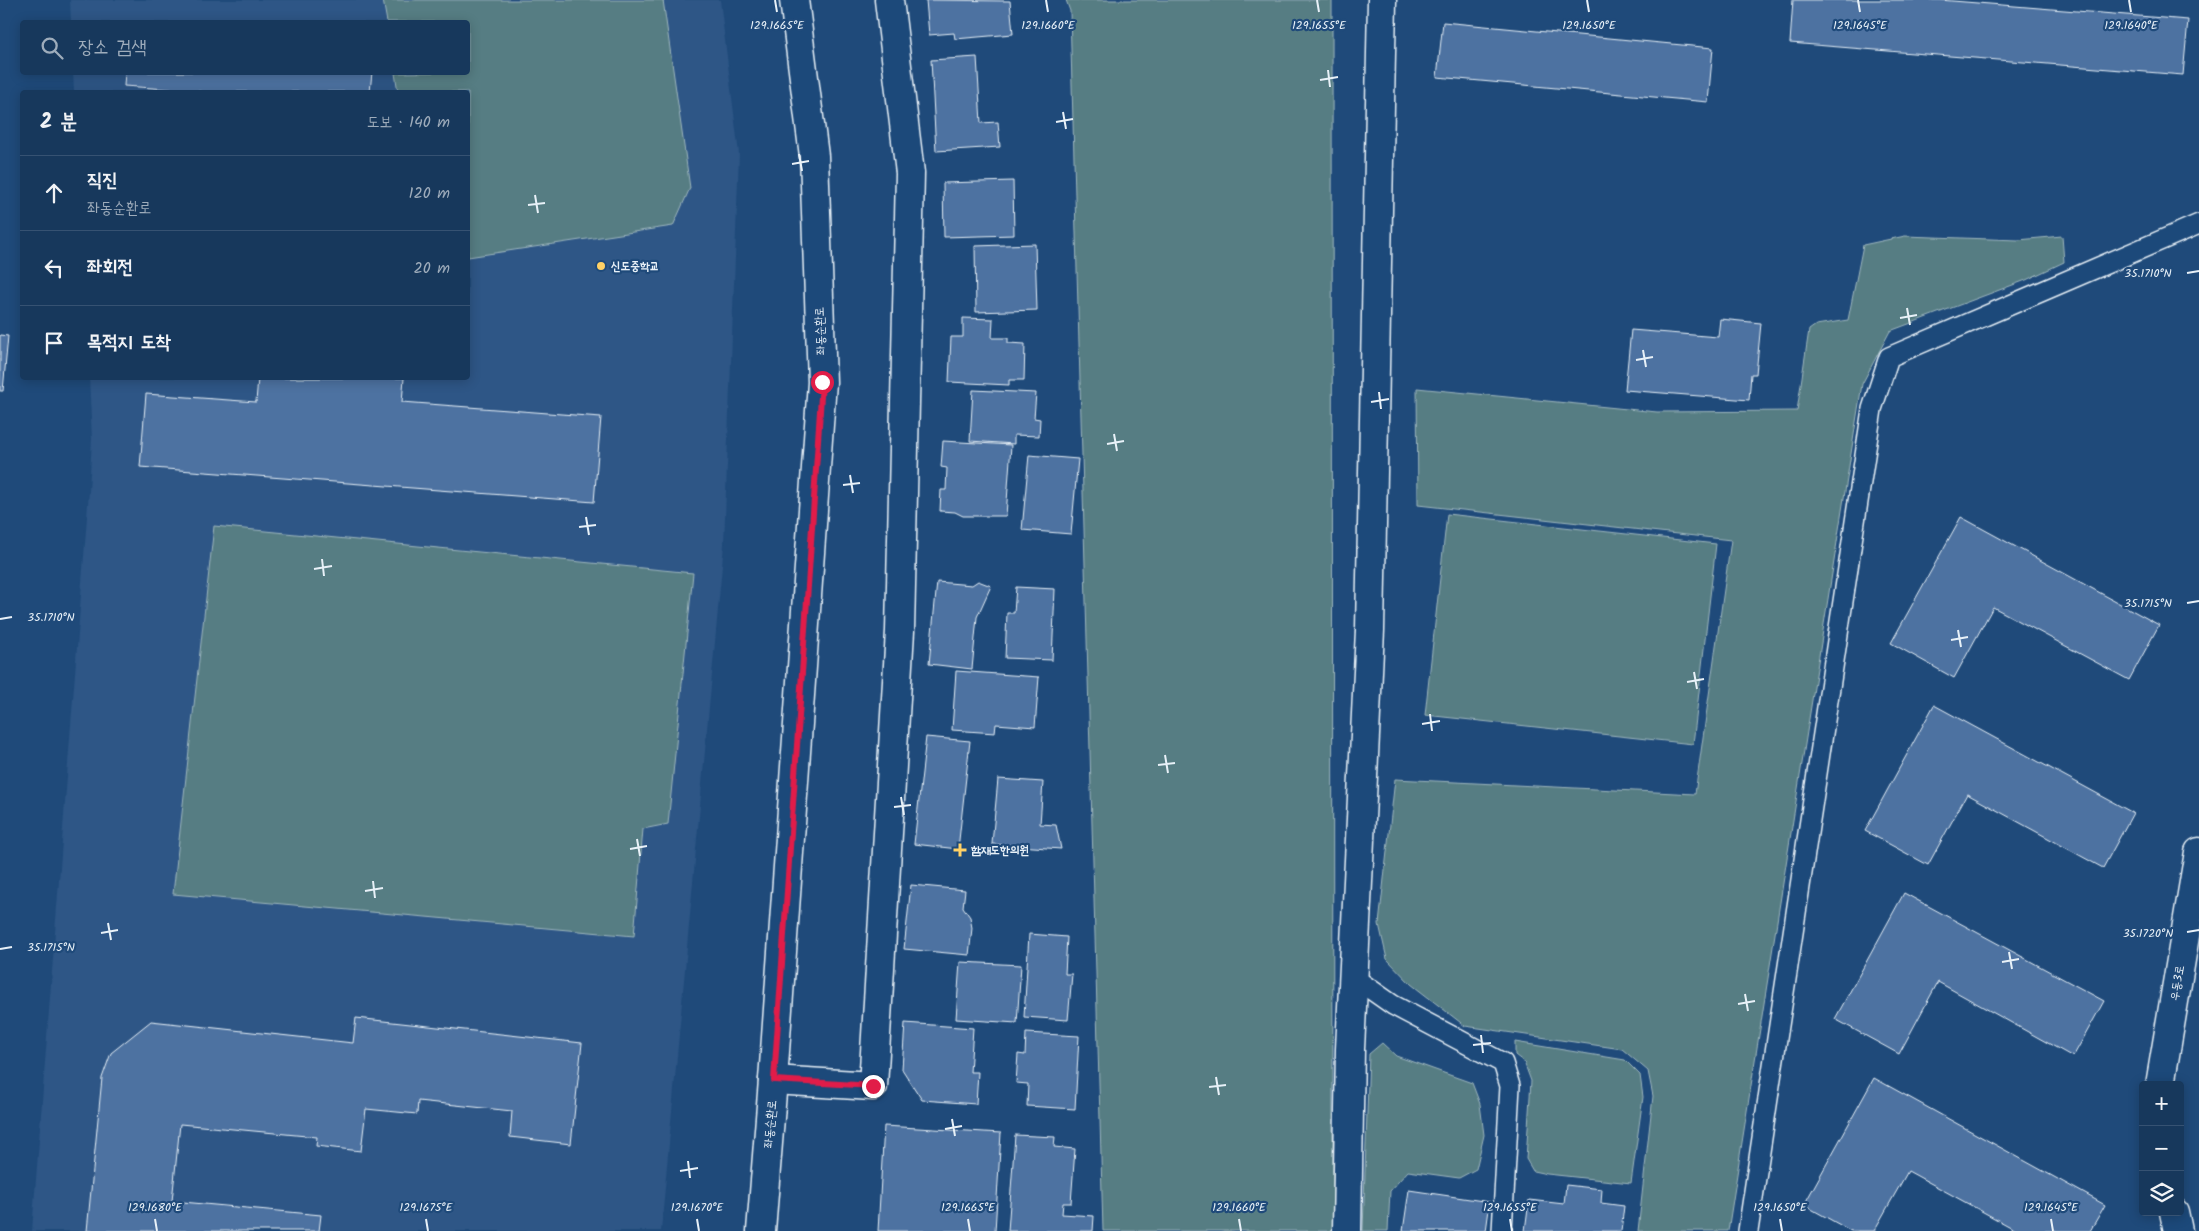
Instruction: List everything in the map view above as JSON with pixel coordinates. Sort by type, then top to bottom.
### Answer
[{"type":"street","name":"좌동순환로","points":[[761,1231],[774,1080],[822,382],[814,156],[794,0]]},
{"type":"street","points":[[774,1080],[873,1086],[900,631],[910,173],[889,0]]},
{"type":"street","points":[[1347,1231],[1353,977],[1370,630],[1382,0]]},
{"type":"street","name":"우동3로","points":[[2161,1081],[2199,852]]},
{"type":"street","points":[[2175,1216],[2178,1231]]},
{"type":"lane","points":[[1748,1231],[1872,410],[1890,357],[2199,224]]},
{"type":"lane","points":[[1353,977],[1393,1005],[1503,1063],[1510,1086],[1502,1231]]},
{"type":"shaded area","points":[[70,0],[720,0],[739,154],[724,544],[661,1231],[32,1231],[89,491],[92,439],[89,380],[470,380],[470,90],[74,90],[73,75],[470,75],[470,20],[71,20]]},
{"type":"green space","points":[[383,0],[663,0],[690,188],[673,226],[470,257],[470,90],[398,90],[395,75],[470,75],[470,20],[387,20]]},
{"type":"green space","points":[[1066,0],[1332,0],[1333,1231],[1103,1231],[1070,11]]},
{"type":"green space","points":[[1905,236],[2018,240],[2062,236],[2064,262],[2026,280],[1890,331],[1862,384],[1728,1231],[1638,1231],[1653,1096],[1648,1071],[1622,1049],[1465,1026],[1411,984],[1387,959],[1379,924],[1395,779],[1695,794],[1731,540],[1418,505],[1417,388],[1657,412],[1797,411],[1809,330],[1816,325],[1848,320],[1863,245]]},
{"type":"green space","points":[[1447,514],[1716,544],[1693,744],[1425,715]]},
{"type":"green space","points":[[214,526],[693,573],[668,824],[643,829],[634,936],[173,894]]},
{"type":"green space","points":[[1515,1042],[1625,1060],[1640,1075],[1643,1097],[1631,1183],[1533,1171],[1526,1159],[1531,1081],[1524,1062],[1515,1055]]},
{"type":"green space","points":[[1382,1043],[1396,1056],[1472,1083],[1480,1104],[1484,1135],[1476,1169],[1459,1178],[1408,1171],[1390,1191],[1388,1231],[1363,1231],[1369,1054]]},
{"type":"building","points":[[926,0],[1010,1],[1013,34],[955,39],[954,33],[929,35]]},
{"type":"building","points":[[1793,0],[1940,0],[2188,20],[2183,75],[1790,43]]},
{"type":"building","points":[[1443,22],[1713,48],[1708,102],[1437,77]]},
{"type":"building","points":[[977,57],[981,123],[998,122],[1000,147],[936,151],[931,60]]},
{"type":"building","points":[[125,75],[372,75],[370,90],[181,90],[124,86]]},
{"type":"building","points":[[1013,181],[1014,235],[944,237],[943,183]]},
{"type":"building","points":[[1035,244],[1037,310],[976,312],[975,246]]},
{"type":"building","points":[[963,318],[993,319],[992,338],[1008,338],[1008,343],[1025,344],[1024,380],[1009,380],[1009,385],[949,382],[951,337],[963,337]]},
{"type":"building","points":[[1720,319],[1761,323],[1756,374],[1751,374],[1749,400],[1625,390],[1631,330],[1718,337]]},
{"type":"building","points":[[0,335],[8,336],[3,391],[0,391]]},
{"type":"building","points":[[258,380],[404,380],[402,402],[601,417],[594,502],[140,467],[146,394],[256,402]]},
{"type":"building","points":[[973,390],[1036,393],[1034,418],[1040,419],[1039,436],[1014,435],[1014,444],[970,441]]},
{"type":"building","points":[[943,441],[1011,445],[1006,516],[963,516],[955,512],[940,511],[941,490],[946,490],[947,468],[941,467]]},
{"type":"building","points":[[1029,455],[1078,459],[1071,534],[1022,530]]},
{"type":"building","points":[[1961,517],[2159,625],[2129,680],[1993,607],[1954,678],[1891,643]]},
{"type":"building","points":[[978,581],[991,586],[977,617],[972,669],[929,664],[937,582],[972,585]]},
{"type":"building","points":[[1016,587],[1055,589],[1052,660],[1005,658],[1007,613],[1014,613]]},
{"type":"building","points":[[956,671],[1039,677],[1035,727],[996,724],[995,733],[952,730]]},
{"type":"building","points":[[1934,705],[2133,813],[2103,868],[1967,794],[1928,865],[1865,831]]},
{"type":"building","points":[[926,737],[970,741],[958,849],[914,844]]},
{"type":"building","points":[[998,779],[1043,782],[1040,824],[1056,825],[1061,849],[992,844]]},
{"type":"building","points":[[911,885],[965,890],[963,907],[970,917],[972,928],[969,955],[904,949]]},
{"type":"building","points":[[1904,893],[2104,1001],[2073,1057],[1938,982],[1899,1054],[1835,1019]]},
{"type":"building","points":[[1029,934],[1067,937],[1065,974],[1072,974],[1068,1020],[1024,1017]]},
{"type":"building","points":[[960,962],[1021,965],[1017,1023],[956,1019]]},
{"type":"building","points":[[356,1018],[582,1043],[571,1144],[510,1137],[512,1111],[418,1101],[417,1114],[366,1109],[361,1151],[316,1146],[317,1137],[180,1124],[172,1201],[321,1215],[319,1231],[87,1231],[102,1078],[111,1053],[151,1021],[353,1043]]},
{"type":"building","points":[[905,1023],[973,1028],[970,1072],[978,1072],[976,1104],[922,1100],[902,1069]]},
{"type":"building","points":[[1026,1033],[1079,1036],[1075,1109],[1027,1106],[1028,1084],[1016,1083],[1018,1054],[1025,1055]]},
{"type":"building","points":[[1874,1078],[2105,1205],[2090,1231],[2018,1231],[1908,1171],[1874,1231],[1851,1231],[1804,1205]]},
{"type":"building","points":[[884,1126],[1001,1133],[995,1231],[878,1231]]},
{"type":"building","points":[[1015,1135],[1055,1137],[1054,1147],[1075,1149],[1071,1203],[1063,1203],[1062,1214],[1094,1216],[1093,1231],[1008,1231]]},
{"type":"building","points":[[1566,1185],[1602,1189],[1601,1203],[1624,1206],[1621,1231],[1525,1231],[1529,1200],[1564,1204]]},
{"type":"building","points":[[1409,1190],[1490,1202],[1486,1231],[1403,1231]]},
{"type":"place","name":"신도중학교","points":[[601,266]]},
{"type":"place","name":"함재도한의원","points":[[960,850]]},
{"type":"route","points":[[822,382],[774,1080],[873,1086]]}]
